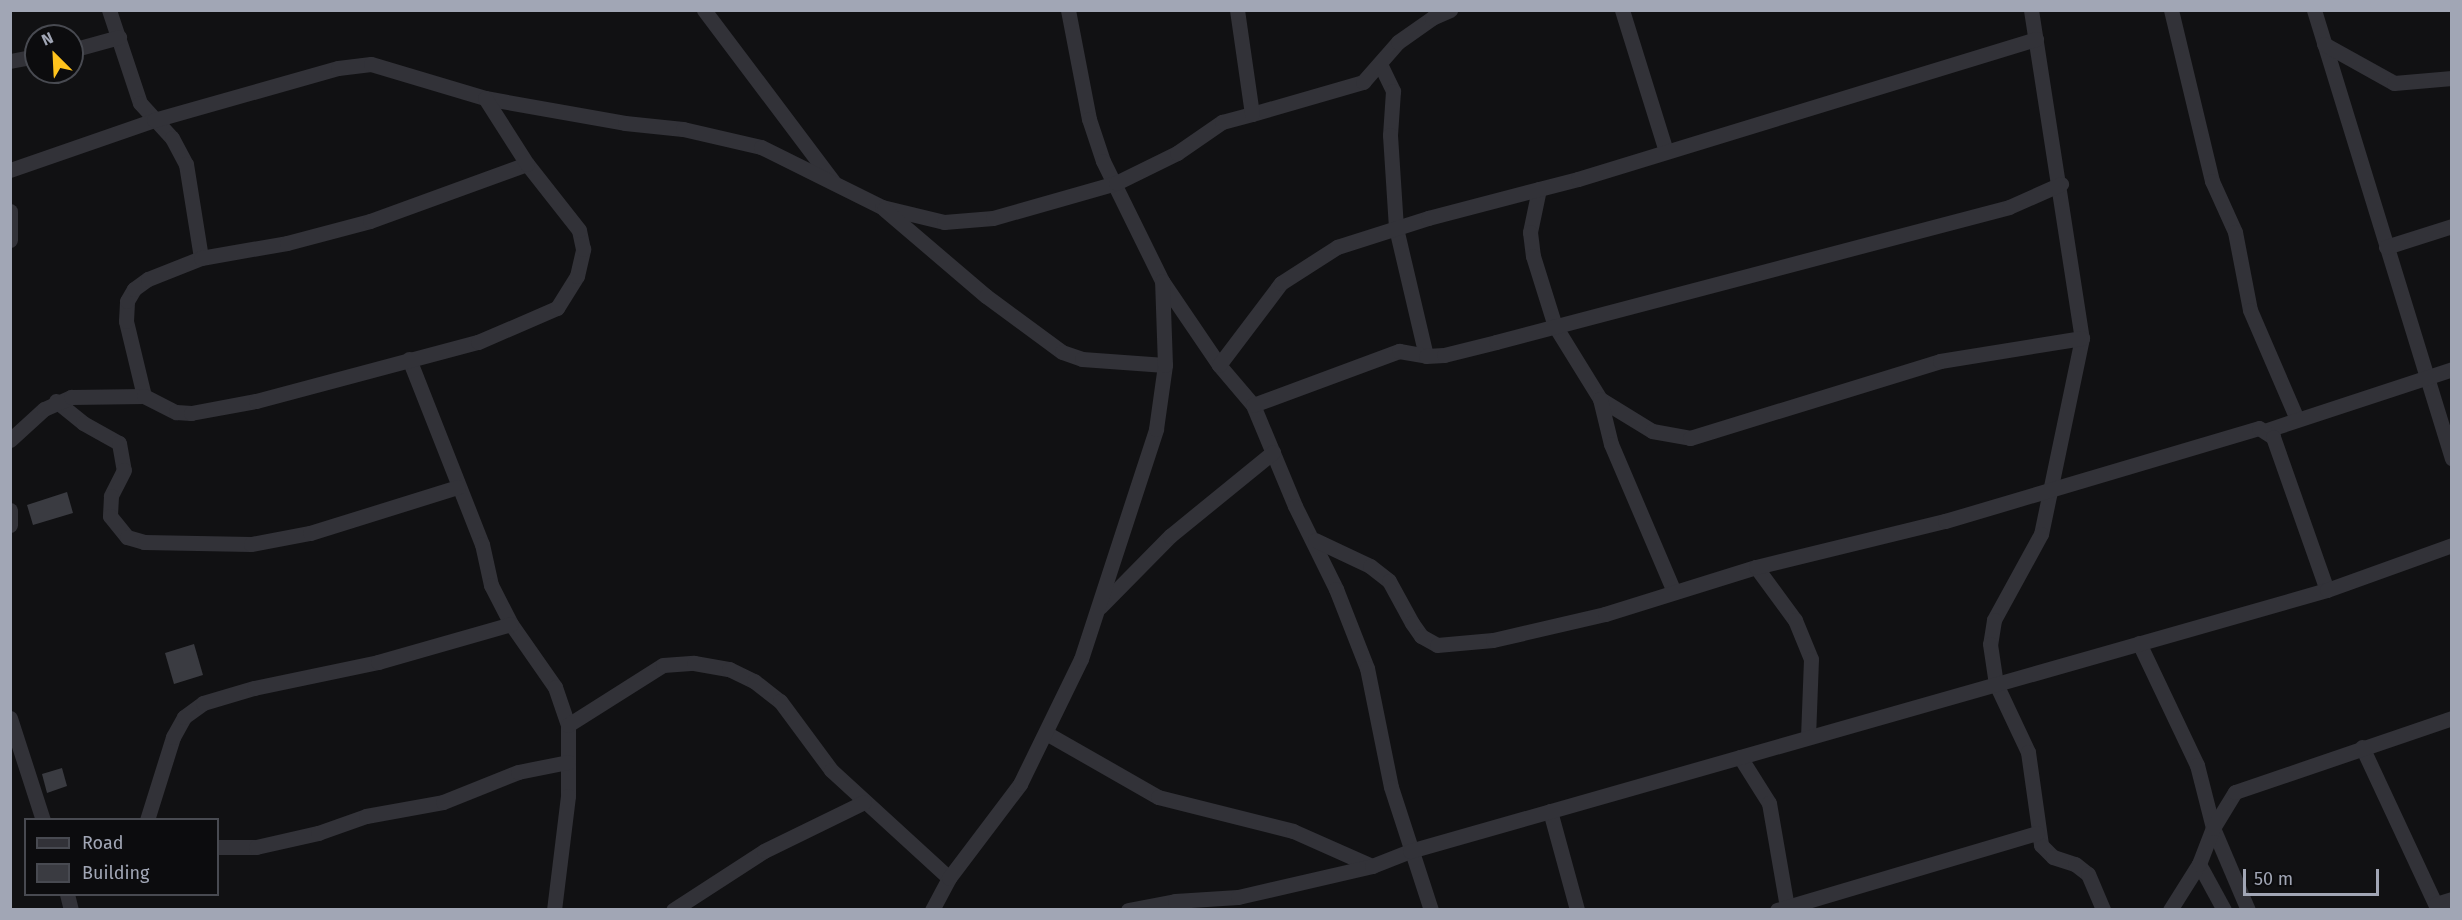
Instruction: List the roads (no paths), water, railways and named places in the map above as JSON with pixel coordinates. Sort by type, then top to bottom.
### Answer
[{"type":"street","points":[[109,10],[141,103],[172,138],[186,164],[201,258]]},
{"type":"street","points":[[704,10],[835,183]]},
{"type":"street","points":[[1068,10],[1089,119],[1103,161],[1116,183],[1162,281],[1219,364],[1253,405],[1295,506],[1315,540],[1367,668],[1391,787],[1410,851],[1431,909]]},
{"type":"street","points":[[1237,10],[1252,114]]},
{"type":"street","points":[[10,170],[154,120],[338,68],[371,64],[485,98],[732,139],[761,147],[882,207],[944,222],[993,218],[1116,183],[1177,153],[1222,122],[1363,82],[1381,66],[1398,42],[1432,18],[1450,10]]},
{"type":"street","points":[[1623,10],[1666,151]]},
{"type":"street","points":[[2031,10],[2061,184],[2082,338],[2041,534],[1994,620],[1990,644],[1996,684],[2028,752],[2037,832],[2041,845],[2053,857],[2075,864],[2088,874],[2103,909]]},
{"type":"street","points":[[2171,10],[2212,181],[2235,232],[2250,310],[2297,419]]},
{"type":"street","points":[[2314,10],[2451,458]]},
{"type":"street","points":[[84,47],[119,37]]},
{"type":"street","points":[[1219,364],[1281,283],[1322,253],[1396,228],[1539,189],[2036,39]]},
{"type":"street","points":[[2324,44],[2394,82],[2451,78]]},
{"type":"street","points":[[1381,66],[1393,91],[1390,135],[1396,228],[1426,357]]},
{"type":"street","points":[[10,441],[56,401],[101,394],[144,396],[176,412],[192,413],[256,401],[478,342],[557,308],[576,276],[583,249],[579,230],[527,164],[485,98]]},
{"type":"street","points":[[144,396],[126,321],[127,301],[134,289],[148,279],[201,258],[287,243],[370,221],[527,164]]},
{"type":"street","points":[[1253,405],[1399,351],[1426,357],[1555,326],[2009,207],[2061,184]]},
{"type":"street","points":[[1539,189],[1530,232],[1533,256],[1555,326],[1600,399],[1611,444],[1674,592]]},
{"type":"street","points":[[882,207],[986,296],[1062,352],[1082,359],[1165,365]]},
{"type":"street","points":[[10,211],[10,240]]},
{"type":"street","points":[[2386,247],[2451,226]]},
{"type":"street","points":[[932,909],[949,878],[1020,784],[1082,659],[1156,429],[1165,365],[1162,281]]},
{"type":"street","points":[[1600,399],[1652,431],[1690,438],[1940,361],[2082,338]]},
{"type":"street","points":[[409,359],[482,544],[491,585],[511,624],[555,687],[568,725],[568,762],[554,909]]},
{"type":"street","points":[[2266,430],[2451,369]]},
{"type":"street","points":[[56,401],[83,423],[119,443],[124,470],[111,496],[110,516],[127,537],[144,542],[251,544],[310,533],[458,487]]},
{"type":"street","points":[[1315,540],[1370,566],[1389,581],[1421,636],[1437,645],[1493,640],[1605,614],[1756,567],[1945,521],[2201,442],[2259,428],[2266,430],[2273,437],[2327,590]]},
{"type":"street","points":[[1098,609],[1170,536],[1273,452]]},
{"type":"street","points":[[10,510],[10,525]]},
{"type":"street","points":[[1128,909],[1175,901],[1239,903],[1372,866],[1410,851],[2327,590],[2451,545]]},
{"type":"street","points":[[1756,567],[1795,620],[1811,659],[1808,737]]},
{"type":"street","points":[[147,818],[173,737],[184,717],[203,703],[254,688],[378,662],[511,624]]},
{"type":"street","points":[[2139,643],[2197,765],[2213,828],[2248,909]]},
{"type":"street","points":[[568,725],[663,665],[693,663],[729,669],[754,681],[780,701],[831,770],[949,878]]},
{"type":"street","points":[[10,718],[43,818]]},
{"type":"street","points":[[2170,909],[2199,864],[2213,828],[2235,792],[2451,718]]},
{"type":"street","points":[[1046,733],[1158,797],[1248,816],[1293,831],[1372,866]]},
{"type":"street","points":[[2362,747],[2437,907],[2451,899]]},
{"type":"street","points":[[1740,757],[1769,802],[1782,908],[2037,832]]},
{"type":"street","points":[[219,847],[256,847],[318,833],[377,814],[442,802],[518,772],[568,762]]},
{"type":"street","points":[[673,909],[764,851],[864,802]]},
{"type":"street","points":[[1550,811],[1577,909]]},
{"type":"street","points":[[2199,864],[2224,909]]}]
